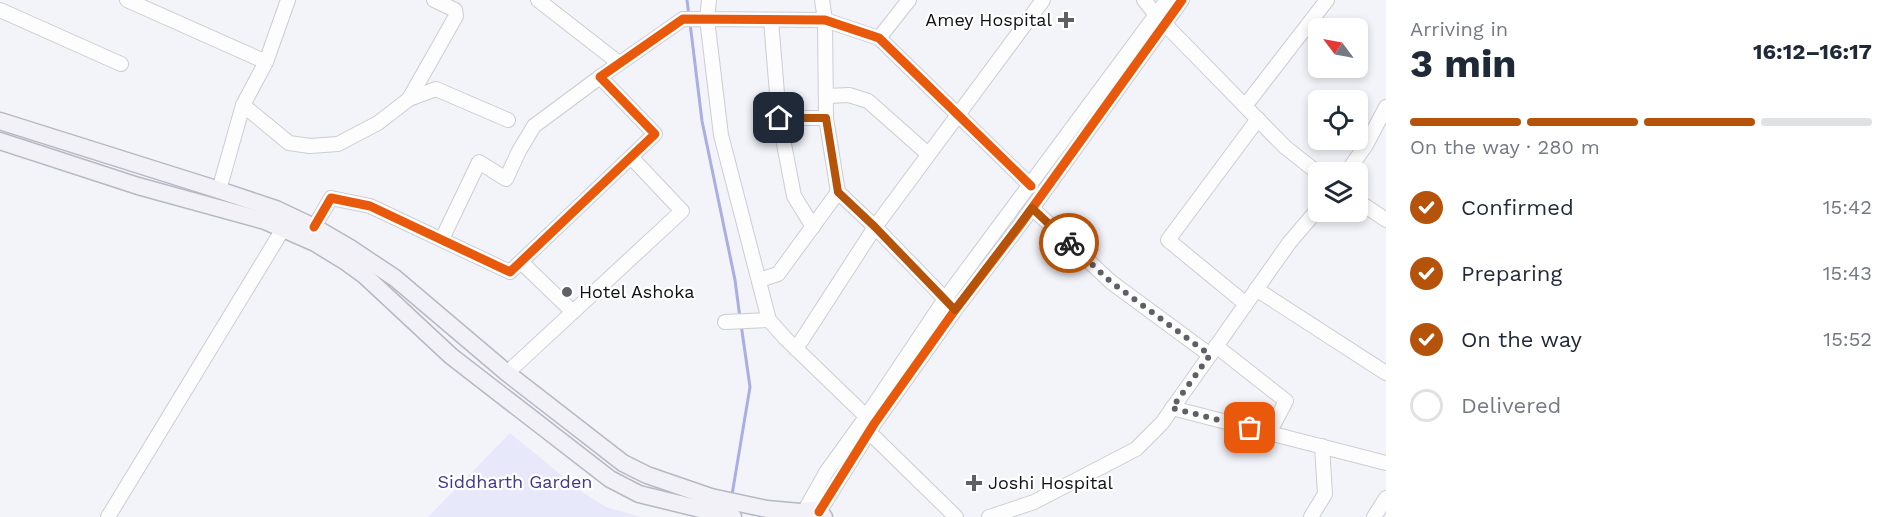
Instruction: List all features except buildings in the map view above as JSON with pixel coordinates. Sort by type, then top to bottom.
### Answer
[{"type":"main road","points":[[0,121],[276,209],[314,227],[395,278],[507,373],[622,463],[733,517]]},
{"type":"main road","points":[[0,141],[138,186],[265,221],[315,243],[364,275],[451,356],[610,479],[639,494],[809,514]]},
{"type":"street","points":[[127,0],[266,62]]},
{"type":"street","points":[[219,190],[243,105],[266,62],[288,0]]},
{"type":"street","points":[[538,0],[619,63]]},
{"type":"street","points":[[709,0],[707,19],[721,135],[769,320],[956,517]]},
{"type":"street","points":[[822,0],[825,20],[826,118],[838,192],[955,310]]},
{"type":"street","points":[[879,38],[909,0]]},
{"type":"street","points":[[796,349],[875,227],[1044,0]]},
{"type":"street","points":[[1144,0],[1160,20],[1284,147],[1308,165]]},
{"type":"street","points":[[809,514],[827,471],[870,425],[1032,208],[1160,20],[1167,0]]},
{"type":"street","points":[[870,425],[945,299],[1160,20],[1182,0]]},
{"type":"street","points":[[1245,106],[1327,0]]},
{"type":"street","points":[[409,99],[456,16],[456,10],[438,1]]},
{"type":"street","points":[[0,10],[121,64]]},
{"type":"street","points":[[442,239],[478,162],[506,180],[519,151],[534,126],[683,19],[825,20],[879,38],[1031,186]]},
{"type":"street","points":[[771,20],[779,118],[794,196],[813,227]]},
{"type":"street","points":[[314,227],[331,198],[370,206],[510,272],[655,134],[600,77]]},
{"type":"street","points":[[243,105],[289,143],[310,147],[338,144],[378,123],[409,99],[436,89],[508,120]]},
{"type":"street","points":[[826,96],[849,95],[868,101],[928,154]]},
{"type":"street","points":[[1354,162],[1366,145],[1386,107]]},
{"type":"street","points":[[779,118],[826,118]]},
{"type":"street","points":[[1246,304],[1168,240],[1258,119]]},
{"type":"street","points":[[507,373],[682,211],[631,157]]},
{"type":"street","points":[[759,280],[778,274],[838,192]]},
{"type":"street","points":[[1032,208],[1111,282],[1286,401],[1269,433]]},
{"type":"street","points":[[1368,208],[1386,220]]},
{"type":"street","points":[[989,517],[1034,502],[1136,449],[1162,423],[1289,243],[1308,221]]},
{"type":"street","points":[[108,517],[283,230]]},
{"type":"street","points":[[521,262],[573,312]]},
{"type":"street","points":[[1256,289],[1386,373]]},
{"type":"street","points":[[725,322],[769,320]]},
{"type":"street","points":[[1172,408],[1386,463]]},
{"type":"street","points":[[1311,517],[1325,494],[1322,446]]},
{"type":"street","points":[[1374,517],[1386,498]]},
{"type":"green space","name":"Siddharth Garden","points":[[510,433],[582,492],[606,507],[641,517],[428,517]]},
{"type":"waterway","points":[[687,0],[689,16]]},
{"type":"waterway","points":[[690,23],[702,121],[735,280],[740,318]]},
{"type":"waterway","points":[[732,495],[750,387],[741,324]]},
{"type":"cycle path","points":[[819,512],[874,424],[1182,0]]},
{"type":"cycle path","points":[[314,227],[331,198],[370,206],[510,272],[655,134],[600,77],[683,19],[825,20],[879,38],[1031,186]]},
{"type":"way so far","points":[[1069,243],[1111,282],[1210,355],[1172,408],[1250,428]]},
{"type":"place","name":"Amey Hospital","points":[[1066,20]]},
{"type":"place","name":"Hotel Ashoka","points":[[567,292]]},
{"type":"place","name":"Joshi Hospital","points":[[974,483]]},
{"type":"route","points":[[779,118],[826,118],[838,192],[955,310],[1032,208],[1069,243]]}]
